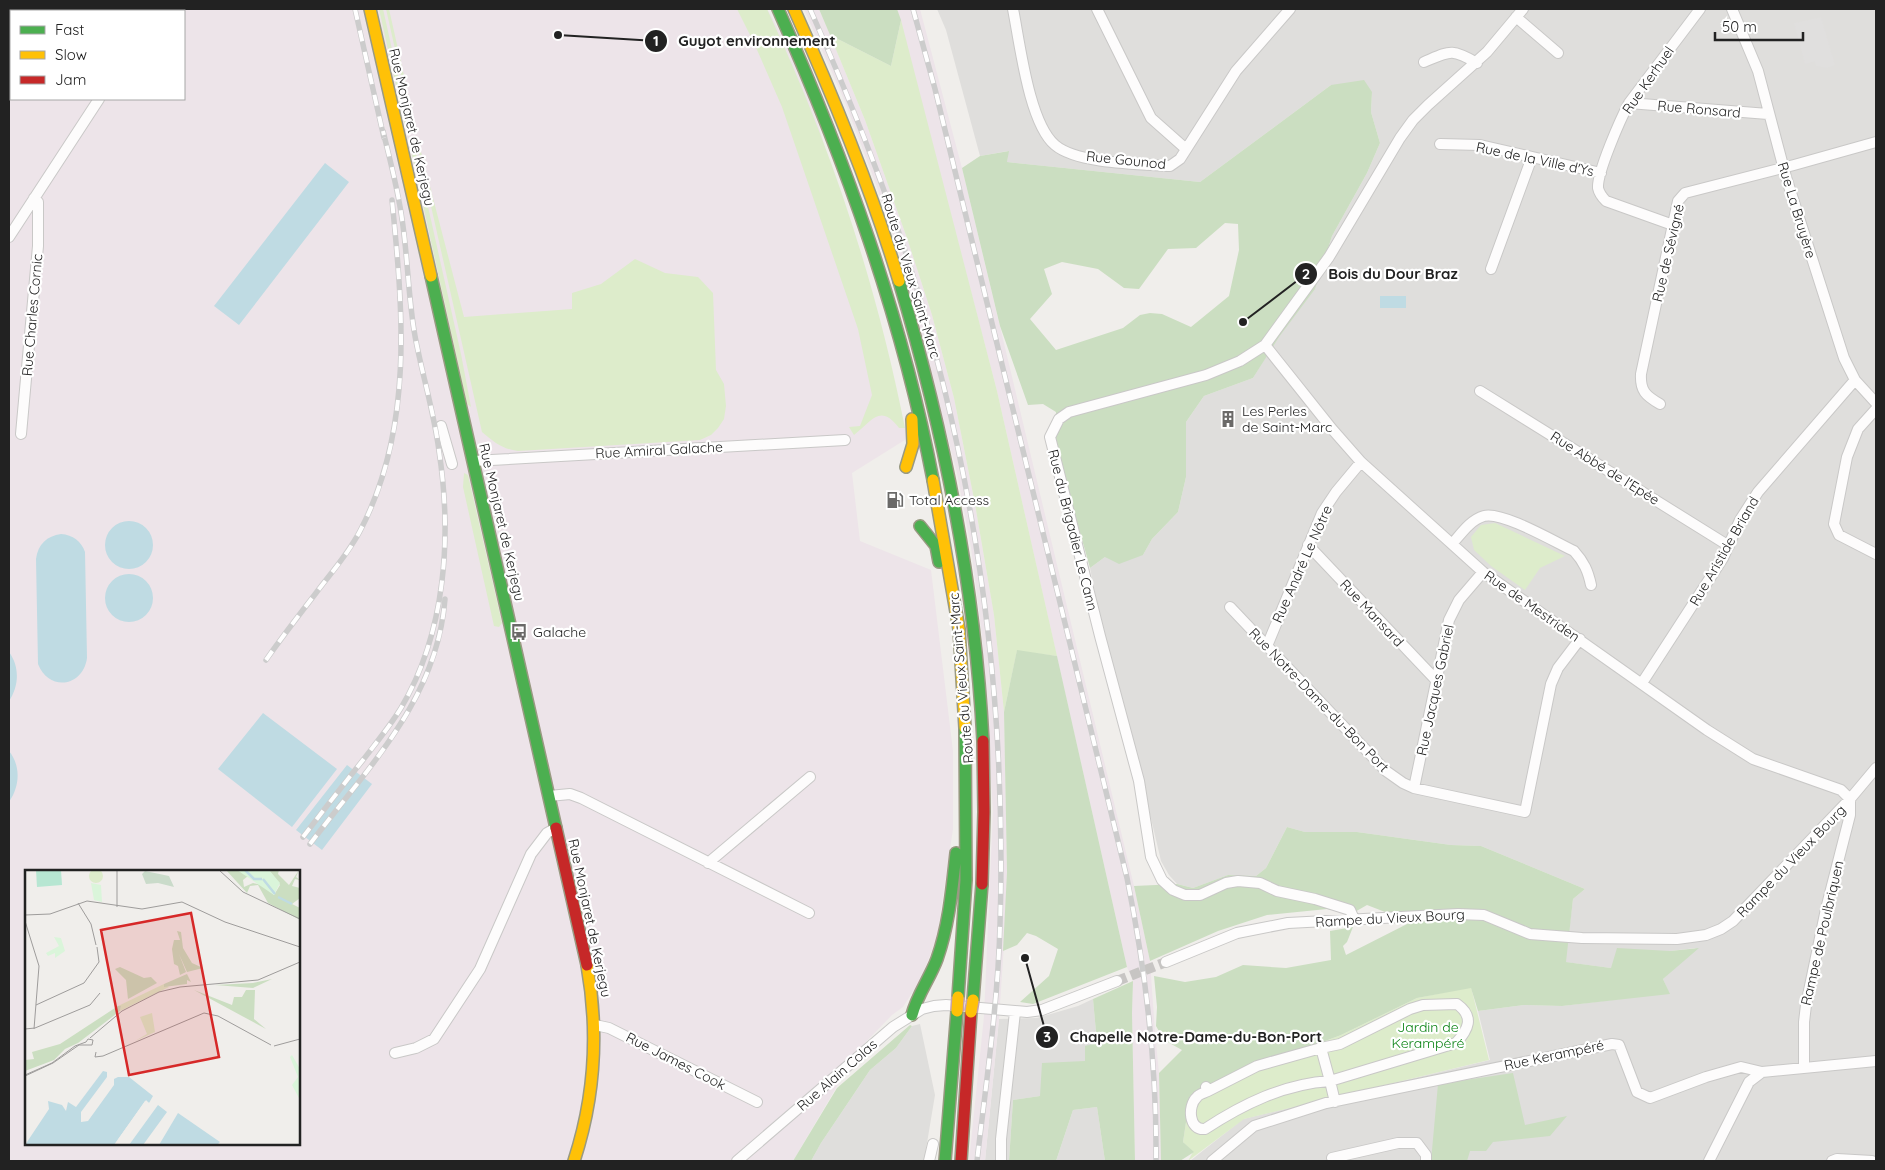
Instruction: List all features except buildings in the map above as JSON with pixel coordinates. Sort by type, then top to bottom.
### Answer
[{"type":"main road","name":"Rue Monjaret de Kerjegu","points":[[370,9],[588,967],[595,1025],[595,1057],[592,1088],[584,1129],[574,1161]]},
{"type":"main road","name":"Route du Vieux Saint-Marc","points":[[778,9],[811,80],[865,225],[910,378],[936,490],[958,621],[965,720],[966,882],[958,997],[952,1008],[945,1161]]},
{"type":"main road","name":"Route du Vieux Saint-Marc","points":[[794,9],[816,56],[879,217],[904,296],[926,374],[954,499],[968,579],[979,677],[983,769],[983,856],[961,1161]]},
{"type":"main road","points":[[906,467],[913,444],[910,378]]},
{"type":"main road","points":[[912,1015],[914,1005],[937,961],[946,934],[958,835],[965,720],[936,546],[920,526]]},
{"type":"street","name":"Rue Gounod","points":[[1014,9],[1033,108],[1043,130],[1055,146],[1066,152],[1096,160],[1170,166],[1180,159],[1186,149]]},
{"type":"street","points":[[1097,9],[1151,118],[1186,149],[1236,71],[1286,10]]},
{"type":"street","name":"Rue du Brigadier Le Cann","points":[[1354,919],[1350,910],[1315,898],[1276,890],[1260,883],[1238,881],[1226,883],[1200,895],[1185,895],[1173,890],[1162,880],[1151,857],[1139,781],[1050,437],[1059,419],[1069,412],[1206,375],[1240,361],[1265,345],[1329,257],[1396,144],[1413,120],[1477,63],[1523,9]]},
{"type":"street","name":"Rue Kerhuel","points":[[1673,225],[1606,201],[1601,196],[1598,187],[1601,173],[1620,120],[1629,103],[1700,9]]},
{"type":"street","name":"Rue La Bruyère","points":[[1732,9],[1758,71],[1783,167],[1844,358],[1855,380],[1875,399]]},
{"type":"street","points":[[1516,18],[1558,53]]},
{"type":"street","points":[[1424,62],[1448,52],[1459,53],[1477,63]]},
{"type":"street","points":[[9,237],[99,100]]},
{"type":"street","name":"Rue Ronsard","points":[[1629,103],[1768,114]]},
{"type":"street","points":[[1783,167],[1876,142]]},
{"type":"street","name":"Rue de la Ville d'Ys","points":[[1440,144],[1480,145],[1601,173]]},
{"type":"street","points":[[1491,269],[1532,157]]},
{"type":"street","name":"Rue de Sévigné","points":[[1660,404],[1648,397],[1640,384],[1678,202],[1685,193],[1783,167]]},
{"type":"street","name":"Rue Charles Cornic","points":[[21,434],[38,246],[38,202],[34,198]]},
{"type":"street","name":"Rue de Mestriden","points":[[1265,345],[1361,462],[1483,572],[1707,730],[1753,759],[1841,790],[1850,799]]},
{"type":"street","name":"Rue Aristide Briand","points":[[1642,684],[1723,558],[1740,520],[1758,492],[1855,380]]},
{"type":"street","name":"Rue Abbé de l'Epée","points":[[1480,391],[1729,546]]},
{"type":"street","points":[[1876,409],[1858,429],[1847,457],[1834,524],[1839,535],[1876,554]]},
{"type":"street","points":[[441,426],[452,464]]},
{"type":"street","name":"Rue Amiral Galache","points":[[473,461],[845,440]]},
{"type":"street","name":"Rue André Le Nôtre","points":[[1267,646],[1322,513],[1336,492],[1361,462]]},
{"type":"street","points":[[1452,544],[1478,518],[1486,515],[1503,517],[1574,551],[1588,571],[1591,586]]},
{"type":"street","name":"Rue Mansard","points":[[1308,545],[1436,680]]},
{"type":"street","name":"Rue Jacques Gabriel","points":[[1414,788],[1449,620],[1459,600],[1483,572]]},
{"type":"street","name":"Rue Notre-Dame-du-Bon Port","points":[[1230,607],[1386,771],[1403,783],[1414,788],[1524,812],[1551,684],[1558,668],[1580,639]]},
{"type":"street","name":"Rampe du Vieux Bourg","points":[[1166,962],[1237,933],[1288,923],[1354,919],[1458,914],[1484,915],[1530,934],[1582,938],[1677,939],[1706,935],[1721,929],[1733,921],[1850,799],[1876,769]]},
{"type":"street","points":[[708,863],[810,777]]},
{"type":"street","points":[[549,796],[570,794],[581,798],[809,913]]},
{"type":"street","name":"Rampe de Poulbriquen","points":[[1804,1067],[1806,1005],[1826,909],[1850,814],[1850,799]]},
{"type":"street","points":[[395,1053],[416,1048],[434,1039],[480,968],[531,854],[547,833],[556,828]]},
{"type":"street","points":[[1001,1161],[1001,1139],[1015,1012],[1042,1010],[1117,981]]},
{"type":"street","points":[[1458,1004],[1467,1014],[1468,1024],[1465,1034],[1456,1043],[1330,1081],[1308,1083],[1281,1090],[1254,1101],[1205,1129],[1197,1128],[1192,1122],[1192,1106],[1197,1097],[1207,1089],[1257,1066],[1321,1048],[1340,1044],[1410,1009],[1423,1005],[1458,1004]]},
{"type":"street","name":"Rue Alain Colas","points":[[737,1161],[893,1027],[912,1015],[928,1007],[1015,1012]]},
{"type":"street","name":"Rue James Cook","points":[[595,1025],[609,1028],[757,1102]]},
{"type":"street","name":"Rue Kerampéré","points":[[1212,1161],[1254,1126],[1326,1103],[1612,1044],[1619,1045],[1638,1092],[1650,1098],[1706,1077],[1741,1067],[1762,1072],[1876,1061]]},
{"type":"street","points":[[1321,1048],[1336,1102]]},
{"type":"street","points":[[1709,1161],[1749,1082],[1762,1072]]},
{"type":"street","points":[[1332,1158],[1398,1143],[1417,1143],[1426,1155],[1426,1161]]},
{"type":"street","points":[[930,1161],[933,1144]]},
{"type":"street","points":[[1832,1161],[1836,1159],[1872,1161]]},
{"type":"shaded area","points":[[9,9],[767,9],[792,53],[818,124],[908,438],[852,473],[860,541],[931,570],[953,751],[953,829],[937,937],[921,979],[903,1007],[892,1015],[859,1049],[793,1161],[9,1161]]},
{"type":"shaded area","points":[[804,9],[819,9],[830,35],[865,120],[932,315],[954,398],[994,615],[1004,712],[1007,872],[999,1019],[985,1161],[969,1161],[984,1016],[993,811],[982,636],[971,548],[957,473],[900,255],[845,102]]},
{"type":"shaded area","points":[[897,9],[920,9],[962,168],[1134,886],[1150,961],[1159,1073],[1161,1161],[1135,1161],[1133,981],[1127,967],[997,391]]},
{"type":"shaded area","points":[[937,9],[1876,9],[1876,1161],[1190,1161],[1243,1119],[1490,1060],[1478,1011],[1524,1005],[1562,1006],[1669,993],[1663,979],[1696,948],[1670,951],[1611,968],[1565,962],[1573,899],[1585,889],[1481,846],[1451,845],[1357,832],[1305,832],[1287,827],[1266,868],[1256,876],[1228,875],[1193,888],[1177,884],[1169,875],[1161,861],[1103,632],[1090,568],[1105,557],[1143,555],[1152,539],[1178,512],[1186,477],[1186,422],[1204,396],[1253,378],[1323,263],[1332,236],[1367,173],[1380,143],[1371,112],[1372,92],[1331,85],[1200,182],[1007,162],[1008,151],[980,156],[946,30]]},
{"type":"shaded area","points":[[1821,17],[1835,65],[1827,68],[1816,66],[1815,61],[1805,64],[1794,23]]},
{"type":"shaded area","points":[[1093,999],[1097,1043],[1085,1062],[1040,1096],[1013,1100],[1009,1161],[985,1161],[999,1019],[1037,1018],[1078,1006]]},
{"type":"shaded area","points":[[920,1024],[935,1095],[924,1161],[811,1161],[870,1070],[896,1048],[912,1026]]},
{"type":"shaded area","points":[[1097,1107],[1105,1161],[1056,1161],[1073,1110]]},
{"type":"green space","points":[[379,9],[383,9],[410,130],[406,130]]},
{"type":"green space","points":[[386,9],[389,9],[416,129],[413,129]]},
{"type":"green space","points":[[737,9],[767,9],[811,110],[849,214],[865,267],[880,320],[905,428],[899,428],[886,417],[881,416],[871,420],[854,435],[849,427],[860,426],[872,395],[858,329],[782,107]]},
{"type":"green space","points":[[819,9],[897,9],[901,20],[891,66],[830,35]]},
{"type":"green space","points":[[901,20],[997,391],[1057,656],[1017,651],[1004,712],[994,615],[954,398],[932,315],[908,241],[865,120],[830,35],[891,66]]},
{"type":"green space","points":[[1364,80],[1372,92],[1371,112],[1380,143],[1367,173],[1332,236],[1315,289],[1279,337],[1253,378],[1204,396],[1186,422],[1186,477],[1178,512],[1152,539],[1143,555],[1119,564],[1105,557],[1090,568],[1055,443],[1056,412],[1043,404],[1028,405],[1000,326],[962,168],[980,156],[1009,151],[1007,162],[1200,182],[1331,85]],"holes":[[[1225,223],[1238,224],[1239,250],[1229,296],[1191,327],[1162,314],[1150,313],[1140,315],[1123,328],[1056,350],[1030,319],[1052,294],[1044,269],[1062,262],[1098,269],[1124,288],[1139,289],[1168,249],[1196,248]]]},
{"type":"green space","points":[[414,144],[471,407],[467,404],[410,146]]},
{"type":"green space","points":[[421,152],[464,317],[572,309],[572,293],[601,284],[635,259],[665,273],[698,277],[713,293],[716,370],[724,384],[726,406],[724,419],[718,428],[711,435],[700,440],[518,451],[503,447],[482,432],[419,153]]},
{"type":"green space","points":[[464,473],[468,475],[502,623],[499,627],[494,626],[463,487]]},
{"type":"green space","points":[[1495,523],[1565,556],[1540,568],[1525,590],[1491,566],[1474,550],[1471,537],[1481,525]]},
{"type":"green space","points":[[1017,650],[1057,656],[1127,967],[1033,1004],[1020,1002],[1049,976],[1058,949],[1027,933],[1017,945],[1003,951],[1007,872],[1004,712]]},
{"type":"green space","points":[[1287,827],[1305,832],[1357,832],[1451,845],[1481,846],[1585,889],[1573,899],[1566,962],[1611,968],[1617,948],[1670,951],[1699,948],[1663,979],[1670,994],[1562,1006],[1524,1005],[1478,1011],[1471,988],[1417,998],[1341,1035],[1212,1084],[1190,1096],[1183,1142],[1194,1152],[1180,1161],[1161,1161],[1159,1073],[1182,1050],[1164,1040],[1156,1026],[1157,1007],[1154,976],[1185,982],[1216,977],[1243,965],[1286,968],[1331,960],[1330,931],[1353,927],[1347,942],[1343,946],[1346,955],[1411,922],[1367,905],[1353,913],[1327,909],[1267,915],[1218,931],[1150,961],[1134,886],[1177,884],[1193,888],[1228,875],[1256,876],[1266,868]]},
{"type":"green space","points":[[1133,981],[1135,1161],[1105,1161],[1097,1107],[1073,1110],[1056,1161],[1009,1161],[1013,1100],[1040,1096],[1042,1063],[1085,1061],[1085,1046],[1097,1043],[1093,999]]},
{"type":"green space","name":"Jardin de Kerampéré","points":[[1471,987],[1489,1060],[1244,1119],[1188,1161],[1193,1152],[1183,1142],[1190,1096],[1212,1084],[1341,1035],[1417,998]]},
{"type":"green space","points":[[910,1025],[912,1026],[896,1048],[870,1070],[811,1161],[793,1161],[837,1088]]},
{"type":"green space","points":[[1513,1073],[1525,1125],[1567,1116],[1550,1136],[1493,1142],[1486,1151],[1470,1151],[1467,1161],[1431,1161],[1438,1084]]},
{"type":"water","points":[[325,163],[349,182],[239,325],[214,306]]},
{"type":"water","points":[[1380,296],[1406,296],[1406,308],[1380,308]]},
{"type":"water","points":[[124,521],[134,521],[146,528],[153,540],[153,550],[146,562],[134,569],[124,569],[116,565],[109,558],[105,550],[105,540],[109,532],[116,525]]},
{"type":"water","points":[[61,534],[76,539],[85,552],[87,658],[84,668],[73,680],[57,682],[43,673],[38,664],[36,559],[41,545],[47,539]]},
{"type":"water","points":[[124,574],[134,574],[146,581],[153,593],[153,603],[146,615],[134,622],[124,622],[116,618],[109,611],[105,603],[105,593],[109,585],[116,578]]},
{"type":"water","points":[[9,652],[15,664],[17,676],[15,689],[9,701]]},
{"type":"water","points":[[263,713],[337,769],[292,827],[218,769]]},
{"type":"water","points":[[9,751],[16,763],[18,776],[13,796],[9,802]]},
{"type":"water","points":[[347,765],[372,784],[322,850],[296,830]]},
{"type":"tunnel","points":[[1117,981],[1166,962]]},
{"type":"railway","points":[[355,9],[384,138]]},
{"type":"railway","points":[[810,9],[863,134],[909,263],[933,344],[953,426],[970,508],[983,590],[992,673],[1001,841],[997,984],[977,1161]]},
{"type":"railway","points":[[913,9],[935,89],[1127,878],[1140,948],[1149,1019],[1155,1090],[1156,1161]]},
{"type":"railway","points":[[303,837],[401,708],[416,679],[428,648],[442,583],[445,550],[445,516],[439,451],[415,336],[400,208],[383,131]]},
{"type":"railway","points":[[266,660],[339,563],[360,531],[377,492],[389,451],[397,410],[401,326],[392,200]]},
{"type":"railway","points":[[310,844],[376,759],[414,701],[429,669],[439,635],[445,599]]},
{"type":"traffic: fast","points":[[778,9],[826,123],[869,240],[905,359],[933,480]]},
{"type":"traffic: fast","points":[[431,276],[556,828]]},
{"type":"traffic: fast","points":[[899,281],[930,394],[955,509],[973,624],[983,741]]},
{"type":"traffic: fast","points":[[920,526],[936,546],[939,562]]},
{"type":"traffic: fast","points":[[958,997],[966,880],[965,728]]},
{"type":"traffic: fast","points":[[912,1015],[941,946],[950,907],[956,853]]},
{"type":"traffic: fast","points":[[973,1000],[982,884]]},
{"type":"traffic: fast","points":[[945,1161],[957,1011]]},
{"type":"traffic: slow","points":[[370,9],[431,276]]},
{"type":"traffic: slow","points":[[794,9],[851,144],[899,281]]},
{"type":"traffic: slow","points":[[906,467],[913,444],[912,419]]},
{"type":"traffic: slow","points":[[933,480],[959,629],[965,728]]},
{"type":"traffic: slow","points":[[574,1161],[587,1113],[593,1064],[593,1015],[587,965]]},
{"type":"traffic: slow","points":[[957,1011],[958,997]]},
{"type":"traffic: slow","points":[[971,1012],[973,1000]]},
{"type":"traffic: jam","points":[[982,884],[983,741]]},
{"type":"traffic: jam","points":[[556,828],[587,965]]},
{"type":"traffic: jam","points":[[961,1161],[971,1012]]},
{"type":"place","name":"Guyot environnement","points":[[558,35]]},
{"type":"place","name":"Bois du Dour Braz","points":[[1243,322]]},
{"type":"place","name":"Les Perles de Saint-Marc","points":[[1228,419]]},
{"type":"place","name":"Total Access","points":[[895,500]]},
{"type":"place","name":"Galache","points":[[519,632]]},
{"type":"place","name":"Chapelle Notre-Dame-du-Bon-Port","points":[[1025,958]]}]
